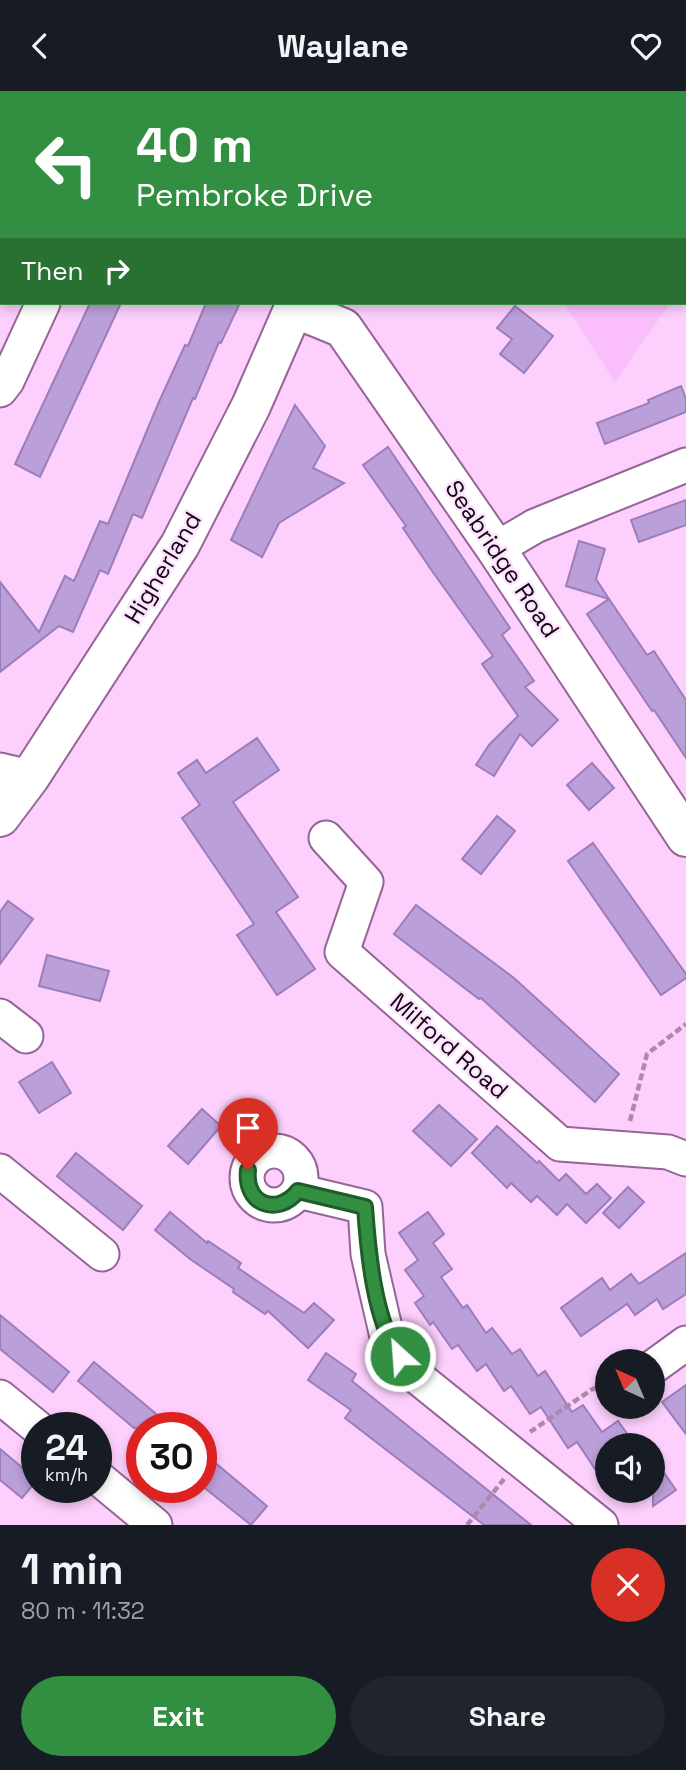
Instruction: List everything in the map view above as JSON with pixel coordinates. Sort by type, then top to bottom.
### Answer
[{"type":"main road","name":"Seabridge Road","points":[[295,305],[343,328],[496,549],[686,837]]},
{"type":"main road","name":"Higherland","points":[[0,817],[15,773],[180,545],[224,463],[295,305]]},
{"type":"street","points":[[0,390],[7,381],[42,305]]},
{"type":"street","points":[[496,549],[535,526],[686,465]]},
{"type":"street","name":"Milford Road","points":[[326,838],[366,882],[342,952],[560,1144],[668,1152],[686,1159]]},
{"type":"street","points":[[0,1016],[26,1037]]},
{"type":"street","points":[[0,1171],[102,1254]]},
{"type":"street","points":[[298,1191],[365,1207],[368,1254],[388,1341],[411,1372],[601,1525]]},
{"type":"street","points":[[665,1358],[686,1343]]},
{"type":"street","points":[[0,1397],[21,1414]]},
{"type":"street","points":[[112,1489],[155,1525]]},
{"type":"path","points":[[624,1149],[647,1054],[686,1024]]},
{"type":"path","points":[[467,1525],[513,1454],[553,1415],[595,1389]]},
{"type":"shaded area","points":[[565,305],[669,305],[615,382]]},
{"type":"building","points":[[89,305],[120,305],[40,477],[15,464]]},
{"type":"building","points":[[205,305],[239,305],[221,343],[219,342],[195,399],[193,398],[142,518],[133,514],[108,574],[100,570],[73,632],[59,626],[0,672],[0,582],[39,632],[65,576],[74,581],[100,521],[108,524],[158,404],[185,345],[188,346]]},
{"type":"building","points":[[515,306],[553,336],[524,373],[500,354],[512,339],[497,328]]},
{"type":"building","points":[[681,386],[686,399],[686,412],[605,444],[597,423],[649,403],[648,400]]},
{"type":"building","points":[[295,405],[325,446],[313,468],[344,483],[279,523],[262,557],[231,540]]},
{"type":"building","points":[[388,447],[510,628],[502,635],[534,681],[525,687],[558,720],[532,746],[520,734],[494,776],[476,765],[489,745],[518,716],[482,664],[493,656],[432,571],[403,528],[406,526],[363,465]]},
{"type":"building","points":[[686,500],[686,525],[639,542],[631,520]]},
{"type":"building","points":[[579,541],[605,549],[596,579],[609,599],[566,586]]},
{"type":"building","points":[[609,599],[647,655],[654,651],[686,700],[686,758],[587,614]]},
{"type":"building","points":[[257,738],[279,770],[233,802],[298,897],[276,912],[315,969],[277,995],[237,935],[254,924],[182,818],[200,805],[178,773],[197,760],[206,773]]},
{"type":"building","points":[[592,763],[614,788],[589,810],[567,785]]},
{"type":"building","points":[[497,816],[515,831],[481,874],[462,859]]},
{"type":"building","points":[[593,843],[686,974],[686,978],[661,995],[568,861]]},
{"type":"building","points":[[8,901],[33,919],[0,964],[0,912]]},
{"type":"building","points":[[416,905],[514,978],[619,1074],[595,1102],[481,998],[394,934]]},
{"type":"building","points":[[47,955],[109,971],[100,1001],[39,986]]},
{"type":"building","points":[[52,1062],[71,1093],[39,1113],[19,1082]]},
{"type":"building","points":[[439,1105],[477,1139],[451,1166],[413,1131]]},
{"type":"building","points":[[202,1109],[221,1126],[188,1164],[168,1146]]},
{"type":"building","points":[[497,1126],[559,1181],[566,1174],[586,1194],[597,1184],[611,1198],[586,1223],[567,1204],[557,1215],[537,1196],[531,1202],[511,1183],[507,1188],[472,1153]]},
{"type":"building","points":[[76,1153],[142,1206],[123,1230],[57,1176]]},
{"type":"building","points":[[628,1187],[644,1202],[619,1228],[603,1213]]},
{"type":"building","points":[[170,1212],[207,1243],[208,1241],[241,1263],[238,1268],[304,1313],[314,1303],[334,1320],[308,1348],[268,1311],[265,1314],[233,1292],[234,1289],[190,1259],[155,1230]]},
{"type":"building","points":[[428,1212],[444,1234],[433,1243],[452,1269],[441,1277],[463,1308],[467,1305],[486,1333],[492,1328],[512,1354],[520,1349],[538,1376],[545,1371],[572,1412],[583,1405],[602,1432],[618,1421],[626,1433],[595,1433],[595,1469],[577,1442],[568,1448],[541,1407],[530,1414],[511,1386],[504,1391],[486,1364],[477,1371],[458,1345],[452,1349],[433,1322],[430,1325],[415,1303],[424,1296],[405,1270],[418,1260],[399,1233]]},
{"type":"building","points":[[686,1253],[686,1294],[663,1309],[657,1299],[635,1315],[627,1304],[581,1336],[561,1308],[602,1278],[610,1290],[631,1274],[639,1284]]},
{"type":"building","points":[[0,1315],[69,1372],[53,1392],[0,1349]]},
{"type":"building","points":[[326,1353],[356,1374],[352,1381],[531,1525],[484,1525],[345,1418],[351,1410],[308,1380]]},
{"type":"building","points":[[94,1362],[154,1412],[126,1412],[126,1421],[78,1381]]},
{"type":"building","points":[[686,1385],[686,1434],[665,1406],[665,1400]]},
{"type":"building","points":[[0,1449],[21,1467],[21,1497],[0,1480]]},
{"type":"building","points":[[217,1464],[267,1506],[251,1525],[217,1498]]},
{"type":"building","points":[[665,1474],[676,1490],[665,1498]]},
{"type":"route","points":[[248,1170],[249,1188],[254,1196],[271,1205],[291,1200],[298,1191],[365,1207],[368,1254],[388,1341],[400,1356]]}]
